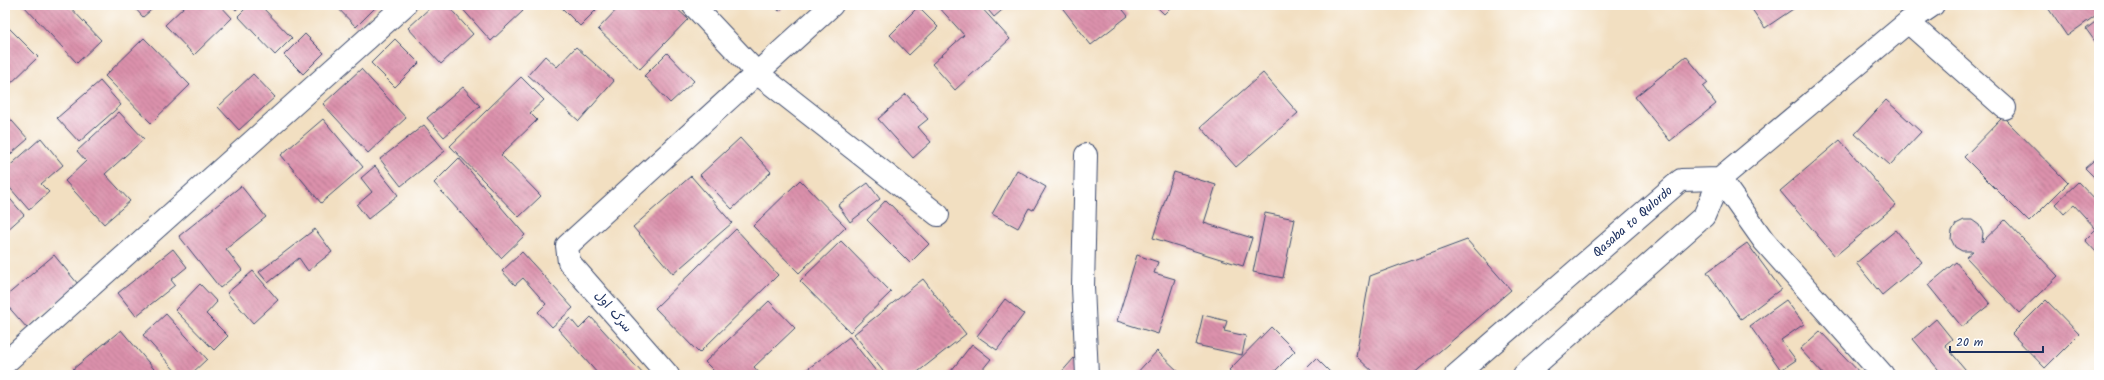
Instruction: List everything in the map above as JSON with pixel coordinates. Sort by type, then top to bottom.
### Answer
[{"type":"street","points":[[5,363],[405,5]]},
{"type":"street","points":[[693,5],[757,73],[938,215]]},
{"type":"street","points":[[757,73],[832,5]]},
{"type":"street","points":[[1524,375],[1704,216],[1720,179],[1908,22],[1933,5]]},
{"type":"street","points":[[1908,22],[2005,108]]},
{"type":"street","name":"سرک اول","points":[[668,375],[569,262],[567,246],[757,73]]},
{"type":"street","points":[[1086,155],[1083,287],[1088,375]]},
{"type":"street","points":[[1720,179],[1764,241],[1882,375]]},
{"type":"street","name":"Qasaba to Qulordo","points":[[1456,375],[1681,180],[1720,179]]},
{"type":"building","points":[[23,5],[68,5],[101,40],[77,63]]},
{"type":"building","points":[[132,5],[157,5],[143,17]]},
{"type":"building","points":[[186,5],[220,5],[232,18],[194,55],[165,25]]},
{"type":"building","points":[[232,5],[241,5],[236,10]]},
{"type":"building","points":[[249,5],[260,5],[292,38],[275,55],[238,16]]},
{"type":"building","points":[[335,5],[378,5],[356,27]]},
{"type":"building","points":[[433,5],[447,5],[473,34],[441,64],[408,28]]},
{"type":"building","points":[[459,5],[517,5],[523,11],[491,41]]},
{"type":"building","points":[[559,5],[591,5],[596,10],[580,26]]},
{"type":"building","points":[[621,5],[673,5],[688,19],[640,69],[598,29]]},
{"type":"building","points":[[773,5],[786,5],[779,11]]},
{"type":"building","points":[[937,5],[979,5],[1010,39],[955,90],[932,64],[964,35]]},
{"type":"building","points":[[984,5],[1008,5],[994,17]]},
{"type":"building","points":[[1060,5],[1119,5],[1128,16],[1091,45]]},
{"type":"building","points":[[1155,5],[1173,5],[1164,14]]},
{"type":"building","points":[[1749,5],[1799,5],[1765,28]]},
{"type":"building","points":[[2046,5],[2099,5],[2099,13],[2067,36]]},
{"type":"building","points":[[918,7],[938,27],[909,55],[890,35]]},
{"type":"building","points":[[2099,19],[2099,47],[2086,29]]},
{"type":"building","points":[[5,24],[38,57],[5,89]]},
{"type":"building","points":[[305,34],[324,53],[303,74],[284,55]]},
{"type":"building","points":[[144,38],[190,85],[151,123],[105,76]]},
{"type":"building","points":[[395,39],[419,63],[395,87],[371,63]]},
{"type":"building","points":[[576,47],[614,81],[579,121],[528,75],[545,56],[557,67]]},
{"type":"building","points":[[667,53],[694,81],[670,103],[644,76]]},
{"type":"building","points":[[1686,56],[1708,83],[1703,87],[1716,104],[1670,141],[1635,97]]},
{"type":"building","points":[[361,69],[406,118],[368,153],[323,104]]},
{"type":"building","points":[[1263,73],[1298,113],[1236,167],[1201,127]]},
{"type":"building","points":[[253,74],[275,97],[239,130],[218,107]]},
{"type":"building","points":[[521,77],[544,100],[530,113],[537,120],[501,155],[541,196],[519,217],[450,146]]},
{"type":"building","points":[[100,81],[121,105],[79,142],[57,118]]},
{"type":"building","points":[[463,87],[480,106],[444,137],[427,118]]},
{"type":"building","points":[[906,94],[928,119],[918,127],[931,142],[913,158],[878,119]]},
{"type":"building","points":[[1886,100],[1921,132],[1890,165],[1855,134]]},
{"type":"building","points":[[119,112],[144,139],[105,174],[130,201],[104,224],[65,181],[86,161],[77,151]]},
{"type":"building","points":[[5,113],[28,139],[5,159]]},
{"type":"building","points":[[2003,117],[2068,183],[2029,222],[1964,157]]},
{"type":"building","points":[[323,119],[363,167],[321,203],[281,155]]},
{"type":"building","points":[[424,125],[445,151],[401,186],[380,159]]},
{"type":"building","points":[[41,138],[63,165],[41,184],[49,192],[29,210],[5,182],[5,170]]},
{"type":"building","points":[[740,138],[771,172],[732,209],[700,175]]},
{"type":"building","points":[[1840,140],[1896,205],[1835,256],[1780,191]]},
{"type":"building","points":[[2099,156],[2099,182],[2085,168]]},
{"type":"building","points":[[459,158],[525,235],[501,258],[434,183]]},
{"type":"building","points":[[375,166],[398,195],[368,219],[357,205],[372,192],[361,178]]},
{"type":"building","points":[[1017,170],[1046,187],[1033,210],[1029,208],[1018,228],[992,214]]},
{"type":"building","points":[[1174,172],[1216,185],[1204,223],[1252,238],[1243,266],[1153,238]]},
{"type":"building","points":[[691,176],[732,223],[673,274],[633,227]]},
{"type":"building","points":[[800,180],[846,227],[799,273],[753,226]]},
{"type":"building","points":[[2078,182],[2099,204],[2099,252],[2097,253],[2085,240],[2096,229],[2074,205],[2064,214],[2055,204]]},
{"type":"building","points":[[868,183],[880,199],[850,222],[838,205]]},
{"type":"building","points":[[241,186],[266,217],[226,249],[242,270],[220,288],[179,236]]},
{"type":"building","points":[[5,193],[24,215],[5,232]]},
{"type":"building","points":[[886,200],[929,244],[910,263],[867,220]]},
{"type":"building","points":[[1265,213],[1295,219],[1283,278],[1253,272]]},
{"type":"building","points":[[1964,220],[1972,220],[1979,225],[1983,233],[1982,242],[2005,220],[2058,276],[2019,313],[1966,257],[1973,251],[1962,251],[1955,247],[1951,239],[1952,231],[1956,224]]},
{"type":"building","points":[[315,229],[332,252],[308,271],[299,258],[268,283],[259,272]]},
{"type":"building","points":[[736,229],[778,275],[699,353],[655,308]]},
{"type":"building","points":[[1896,230],[1922,262],[1882,295],[1856,263]]},
{"type":"building","points":[[1467,240],[1511,290],[1412,375],[1376,375],[1356,356],[1370,276]]},
{"type":"building","points":[[841,241],[891,292],[850,332],[800,281]]},
{"type":"building","points":[[1747,243],[1781,289],[1741,319],[1707,272]]},
{"type":"building","points":[[173,249],[187,267],[171,280],[175,285],[136,316],[118,293]]},
{"type":"building","points":[[522,252],[573,308],[552,327],[538,312],[546,304],[523,278],[515,285],[502,271]]},
{"type":"building","points":[[54,255],[78,284],[27,328],[5,303],[5,297]]},
{"type":"building","points":[[1137,255],[1158,262],[1154,273],[1175,279],[1158,334],[1117,321]]},
{"type":"building","points":[[1956,262],[1990,304],[1962,327],[1928,285]]},
{"type":"building","points":[[253,271],[278,300],[253,323],[227,293]]},
{"type":"building","points":[[923,279],[966,334],[914,375],[886,375],[854,334]]},
{"type":"building","points":[[200,284],[217,302],[206,314],[228,336],[214,350],[175,310]]},
{"type":"building","points":[[1005,299],[1024,314],[997,350],[977,336]]},
{"type":"building","points":[[1786,300],[1804,324],[1781,340],[1796,360],[1781,370],[1750,326]]},
{"type":"building","points":[[2046,300],[2079,334],[2045,368],[2012,334]]},
{"type":"building","points":[[769,301],[795,328],[754,367],[761,375],[718,375],[705,362]]},
{"type":"building","points":[[166,314],[207,359],[190,375],[179,375],[143,335]]},
{"type":"building","points":[[1203,315],[1227,321],[1224,331],[1246,336],[1242,355],[1196,345]]},
{"type":"building","points":[[591,317],[644,375],[607,375],[605,373],[599,375],[558,329],[570,318],[579,329]]},
{"type":"building","points":[[1936,319],[1952,339],[1945,345],[1970,375],[1943,375],[1913,339]]},
{"type":"building","points":[[1271,327],[1295,351],[1271,375],[1234,375],[1229,370]]},
{"type":"building","points":[[121,330],[159,375],[78,375],[73,369]]},
{"type":"building","points":[[1820,331],[1862,375],[1824,375],[1800,349]]},
{"type":"building","points":[[849,337],[879,375],[800,375]]},
{"type":"building","points":[[972,344],[991,359],[978,375],[948,375]]},
{"type":"building","points":[[1157,351],[1182,375],[1135,375]]},
{"type":"building","points":[[1074,358],[1086,370],[1081,375],[1059,375]]},
{"type":"building","points":[[1316,358],[1333,375],[1299,375]]}]
